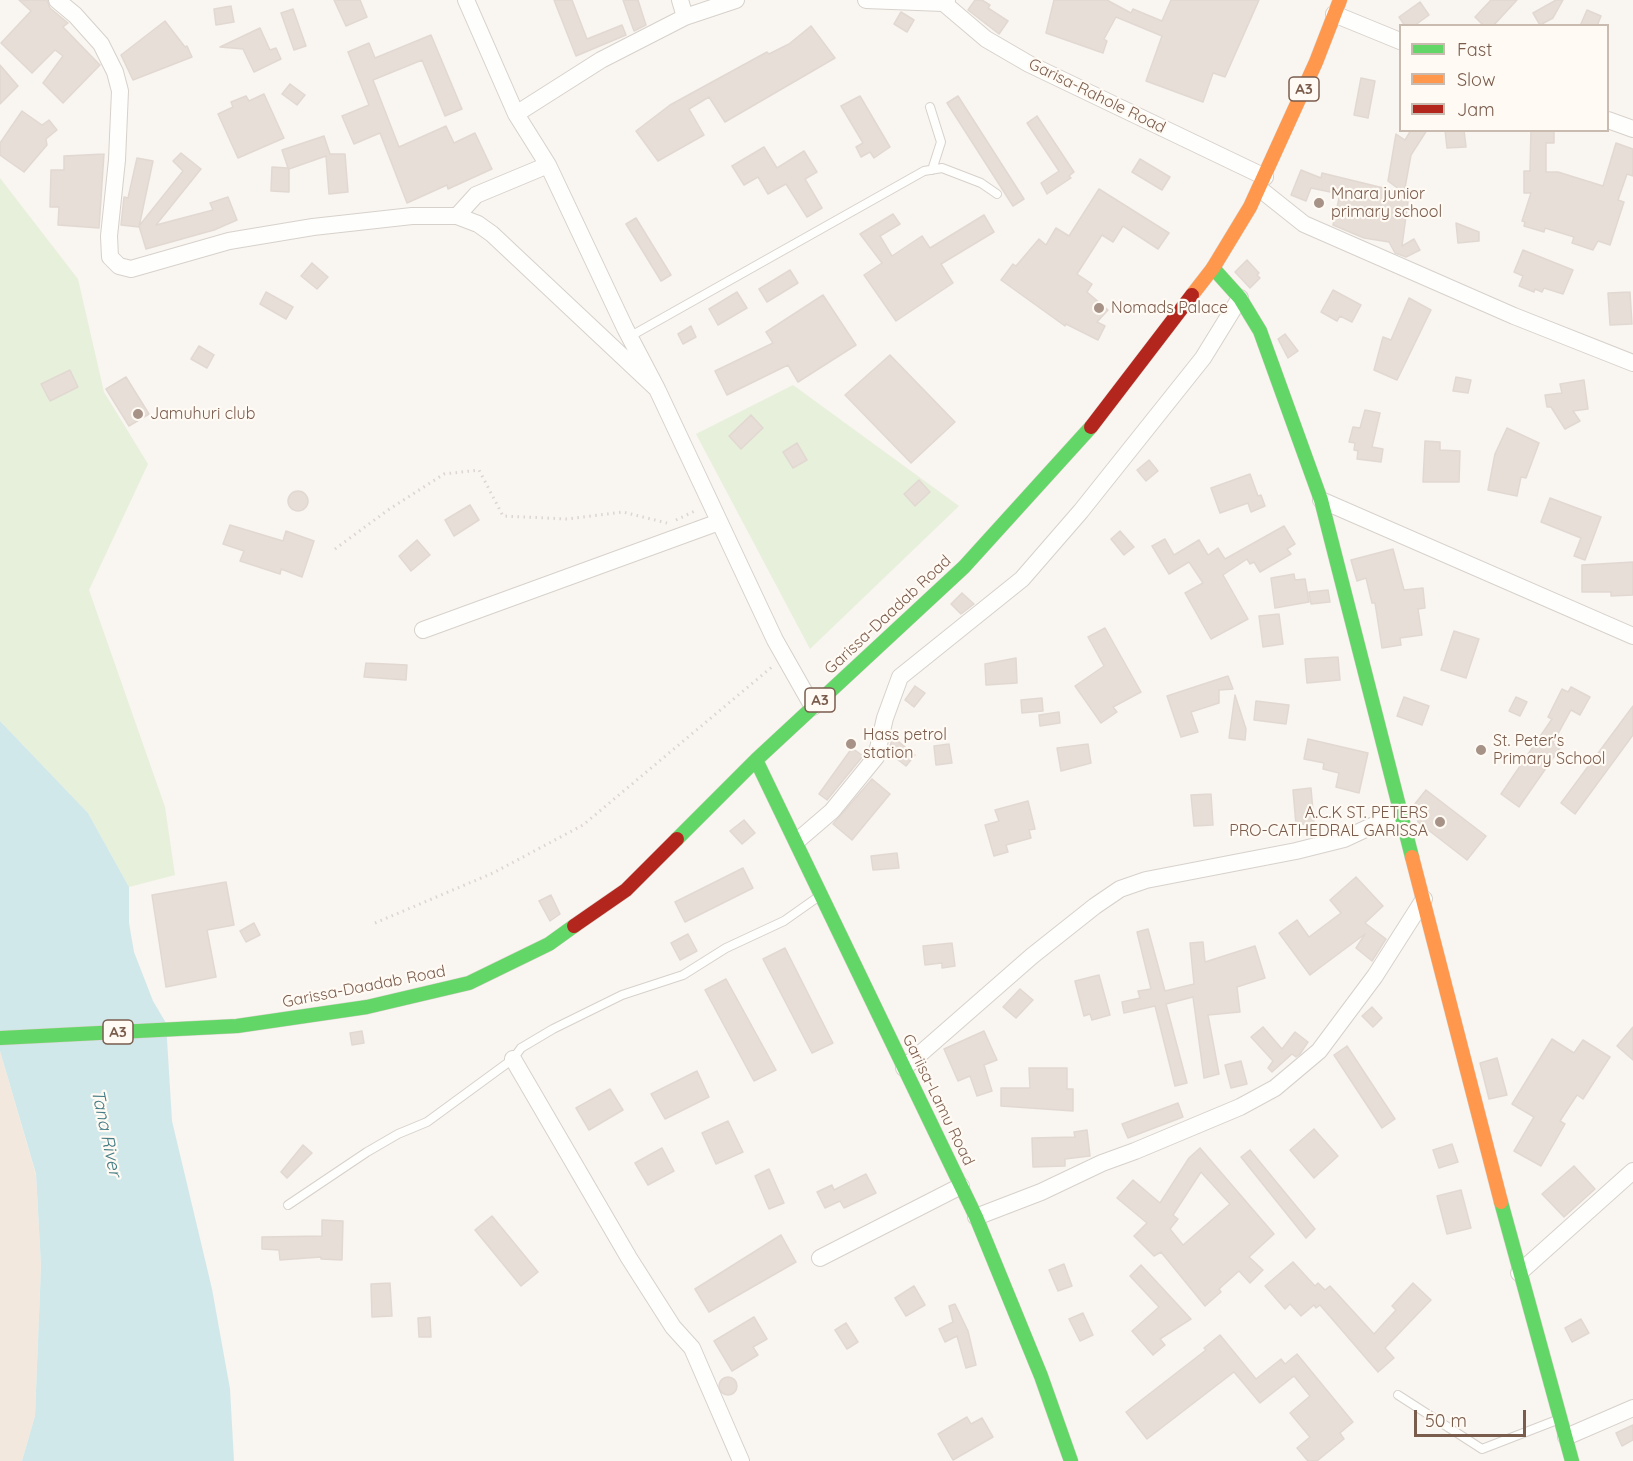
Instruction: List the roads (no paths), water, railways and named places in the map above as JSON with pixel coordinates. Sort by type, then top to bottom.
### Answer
[{"type":"main road","name":"A3","points":[[1262,183],[1337,7]]},
{"type":"main road","name":"Garissa-Daadab Road","points":[[0,1038],[237,1026],[367,1007],[469,982],[549,945],[626,890],[756,760],[964,567],[1058,464],[1164,336],[1213,268],[1262,183]]},
{"type":"main road","points":[[1213,268],[1240,298],[1260,331],[1321,500],[1519,1273],[1572,1461]]},
{"type":"main road","name":"Gariisa-Lamu Road","points":[[756,760],[976,1216],[1041,1376],[1071,1461]]},
{"type":"street","points":[[57,0],[75,15],[100,44],[115,72],[120,91],[118,150],[109,236],[110,257],[119,266],[131,268],[229,242],[313,227],[412,216],[457,216],[478,224],[492,234],[657,389]]},
{"type":"street","points":[[466,0],[516,114],[548,165],[784,657],[813,707]]},
{"type":"street","points":[[680,0],[685,18]]},
{"type":"street","points":[[516,114],[601,60],[685,18],[736,0]]},
{"type":"street","points":[[866,0],[943,1]]},
{"type":"street","name":"Garisa-Rahole Road","points":[[943,1],[986,39],[1029,64],[1262,183],[1304,224],[1514,316],[1633,363]]},
{"type":"street","points":[[1337,7],[1399,39]]},
{"type":"street","points":[[1609,120],[1633,129]]},
{"type":"street","points":[[457,216],[476,195],[548,165]]},
{"type":"street","points":[[797,841],[832,811],[876,757],[885,718],[900,677],[1022,579],[1081,511],[1203,358],[1240,298]]},
{"type":"street","points":[[1321,500],[1633,636]]},
{"type":"street","points":[[423,630],[719,522]]},
{"type":"street","points":[[904,1068],[1032,956],[1095,906],[1120,890],[1146,880],[1296,851],[1344,839],[1400,813]]},
{"type":"street","points":[[976,1216],[1041,1192],[1102,1163],[1240,1107],[1275,1088],[1319,1051],[1375,976],[1424,899]]},
{"type":"street","points":[[513,1059],[629,1258],[673,1327],[692,1348],[741,1461]]},
{"type":"street","points":[[1519,1273],[1633,1171]]},
{"type":"street","points":[[820,1258],[961,1186]]},
{"type":"street","points":[[1566,1437],[1633,1408]]},
{"type":"lane","points":[[930,107],[940,142],[933,170]]},
{"type":"lane","points":[[629,337],[924,171],[942,168],[981,183],[998,194]]},
{"type":"lane","points":[[288,1205],[367,1152],[398,1134],[427,1122],[513,1059],[521,1048],[553,1029],[622,995],[682,975],[726,948],[784,921],[821,895]]},
{"type":"lane","points":[[1398,1395],[1482,1449],[1561,1419]]},
{"type":"water","name":"Tana River","points":[[0,721],[88,813],[129,887],[129,923],[134,952],[153,1001],[166,1023],[172,1121],[212,1289],[230,1389],[234,1461],[22,1461],[35,1416],[41,1266],[36,1174],[0,1051]]},
{"type":"place","name":"Mnara junior primary school","points":[[1319,203]]},
{"type":"place","name":"Nomads Palace","points":[[1099,308]]},
{"type":"place","name":"Jamuhuri club","points":[[138,414]]},
{"type":"place","name":"Hass petrol station","points":[[851,744]]},
{"type":"place","name":"St. Peter's Primary School","points":[[1481,750]]},
{"type":"place","name":"A.C.K ST. PETERS PRO-CATHEDRAL GARISSA","points":[[1440,822]]}]
